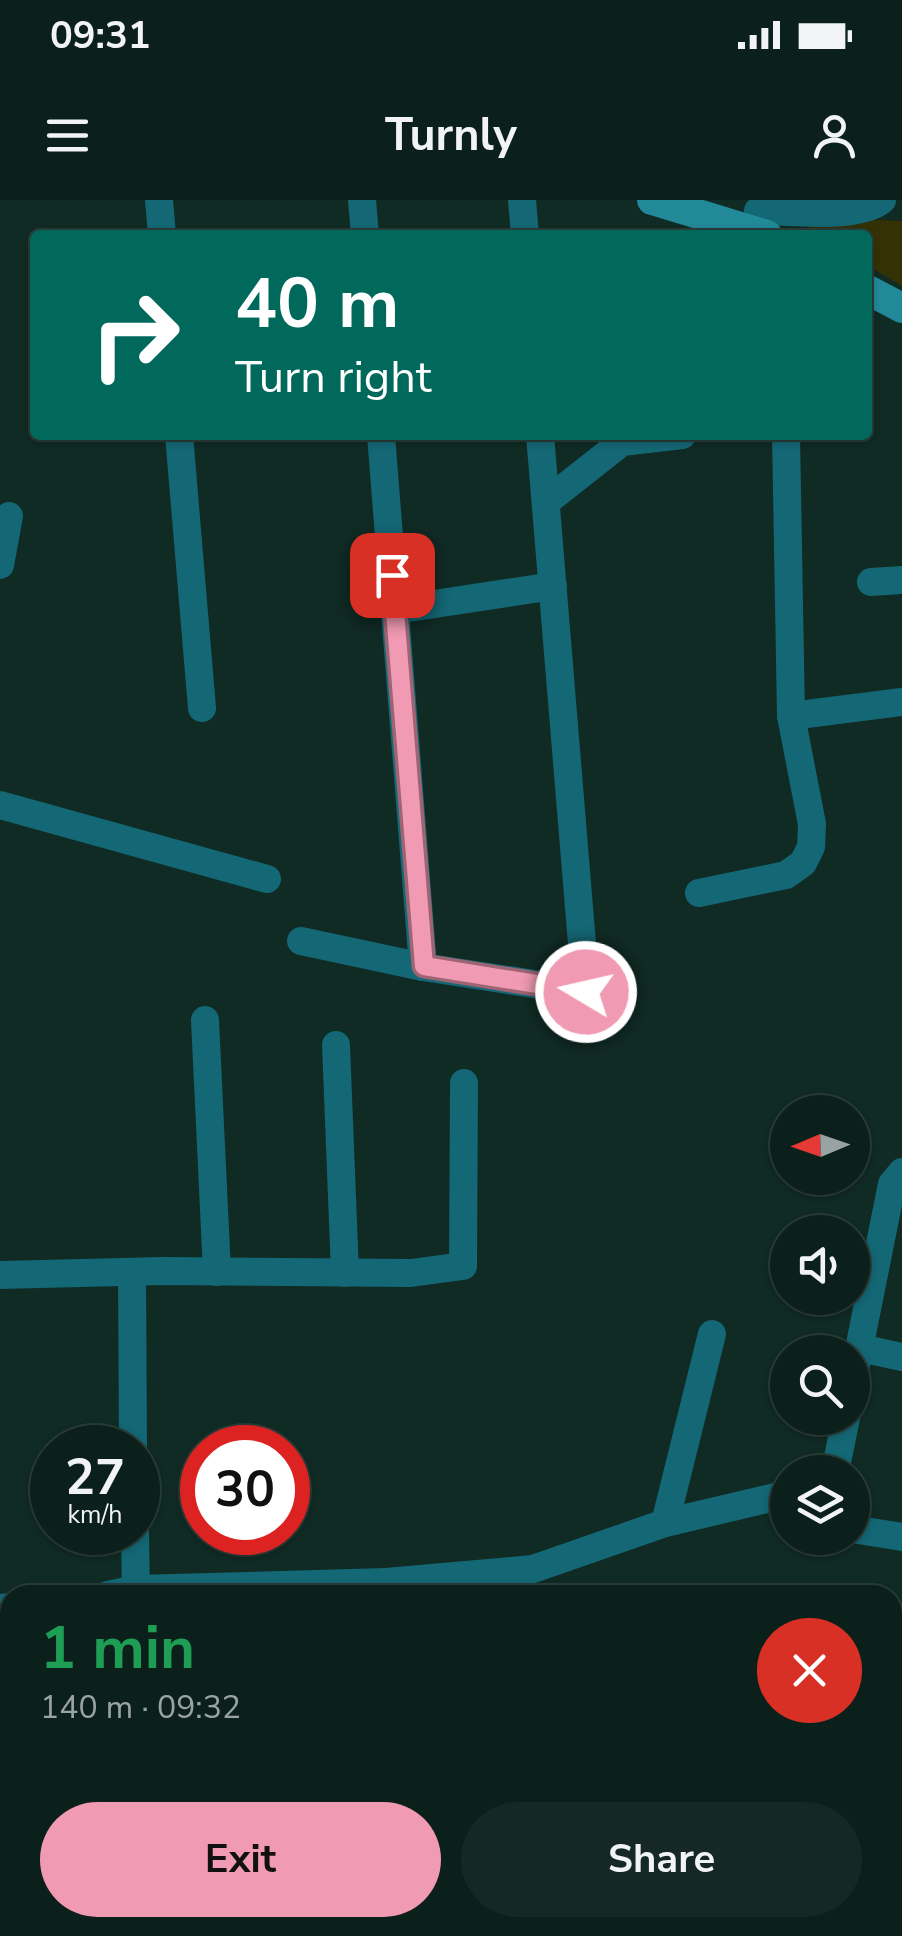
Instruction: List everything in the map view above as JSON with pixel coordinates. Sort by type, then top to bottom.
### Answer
[{"type":"street","points":[[159,200],[162,230]]},
{"type":"street","points":[[362,200],[364,230]]},
{"type":"street","points":[[522,200],[525,230]]},
{"type":"street","points":[[652,200],[760,222],[854,212],[874,207],[882,200]]},
{"type":"street","points":[[872,292],[902,308]]},
{"type":"street","points":[[179,440],[202,708]]},
{"type":"street","points":[[380,440],[424,966]]},
{"type":"street","points":[[301,941],[586,992],[540,440]]},
{"type":"street","points":[[546,502],[622,442],[639,440]]},
{"type":"street","points":[[699,893],[786,876],[803,863],[810,847],[812,824],[792,716],[786,440]]},
{"type":"street","points":[[0,565],[9,516]]},
{"type":"street","points":[[871,582],[902,580]]},
{"type":"street","points":[[394,610],[553,586]]},
{"type":"street","points":[[792,716],[902,702]]},
{"type":"street","points":[[0,804],[267,879]]},
{"type":"street","points":[[204,1020],[217,1272]]},
{"type":"street","points":[[336,1045],[345,1273]]},
{"type":"street","points":[[0,1275],[411,1274],[463,1266],[464,1083]]},
{"type":"street","points":[[863,1335],[892,1184],[902,1172]]},
{"type":"street","points":[[132,1272],[133,1425]]},
{"type":"street","points":[[665,1522],[712,1334]]},
{"type":"street","points":[[870,1350],[902,1357]]},
{"type":"street","points":[[409,1585],[533,1569],[665,1522],[770,1498]]},
{"type":"street","points":[[870,1532],[902,1538]]},
{"type":"street","points":[[135,1555],[136,1585]]},
{"type":"shaded area","points":[[808,217],[902,221],[902,286],[872,268],[872,230],[809,230]]},
{"type":"route","points":[[392,575],[424,966],[586,992]]}]
